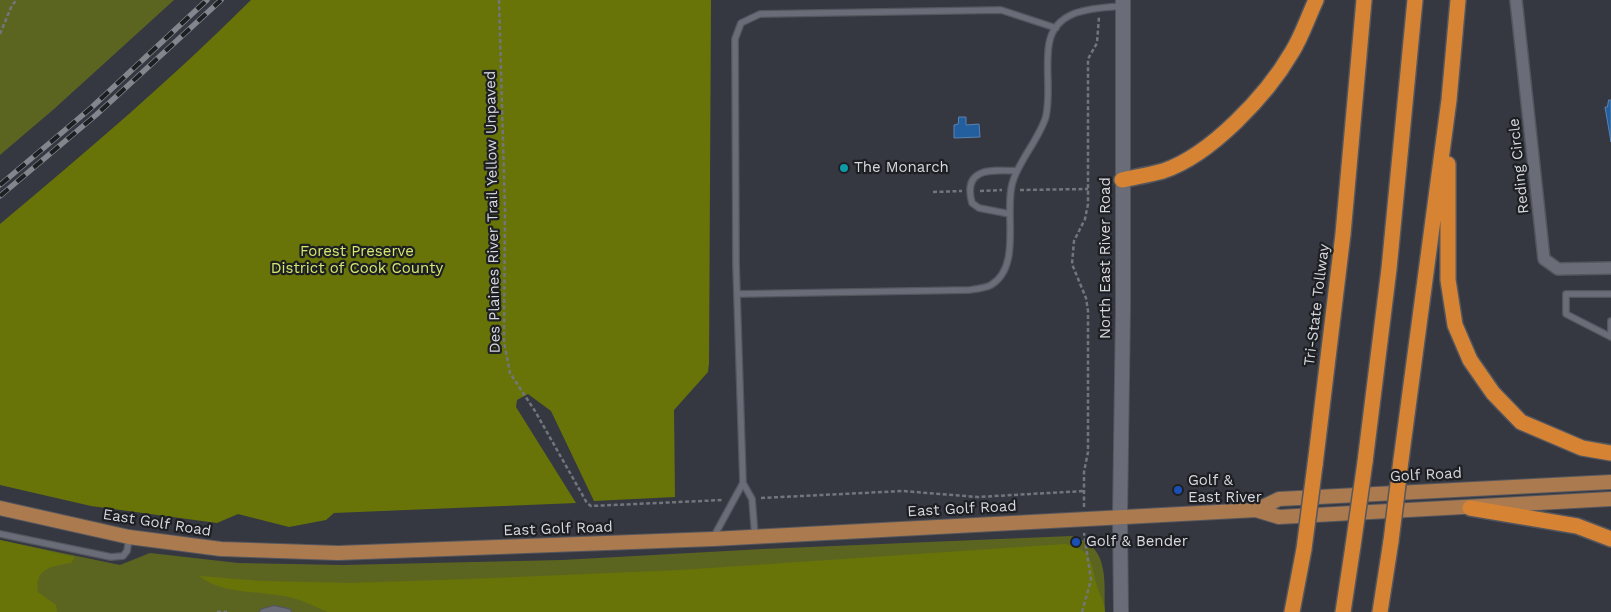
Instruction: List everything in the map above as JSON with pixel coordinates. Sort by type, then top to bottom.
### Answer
[{"type":"highway","points":[[1122,180],[1164,170],[1196,155],[1232,125],[1262,96],[1293,52],[1316,0]]},
{"type":"highway","name":"Tri-State Tollway","points":[[1292,612],[1304,548],[1343,234],[1364,0]]},
{"type":"highway","points":[[1343,612],[1365,462],[1389,269],[1415,0]]},
{"type":"highway","points":[[1380,612],[1391,542],[1449,100],[1458,0]]},
{"type":"highway","points":[[1449,100],[1448,280],[1455,325],[1470,360],[1493,393],[1521,422],[1582,448],[1611,453]]},
{"type":"highway","points":[[1470,508],[1577,526],[1611,539]]},
{"type":"main road","name":"Golf Road","points":[[1256,510],[1279,499],[1606,482]]},
{"type":"main road","name":"Golf Road","points":[[1120,516],[1256,510],[1279,517],[1611,499]]},
{"type":"main road","name":"East Golf Road","points":[[0,508],[129,537],[221,549],[338,553],[713,539],[1120,516]]},
{"type":"street","name":"Reding Circle","points":[[1516,0],[1544,258],[1558,269],[1611,268]]},
{"type":"street","name":"North East River Road","points":[[1121,612],[1124,3]]},
{"type":"lane","points":[[738,294],[969,290],[990,286],[1002,275],[1009,260],[1012,183],[1045,120],[1049,100],[1049,44],[1056,28],[1065,18],[1080,10],[1124,3]]},
{"type":"lane","points":[[755,537],[752,498],[743,483],[736,264],[735,39],[741,23],[760,14],[1001,10],[1056,28]]},
{"type":"lane","points":[[1010,214],[979,208],[972,203],[970,187],[974,178],[980,173],[989,170],[1017,171]]},
{"type":"lane","points":[[1611,294],[1566,294],[1566,314],[1611,337],[1611,321]]},
{"type":"lane","points":[[713,539],[743,483]]},
{"type":"lane","points":[[0,534],[111,557],[123,556],[127,551],[129,537]]},
{"type":"lane","points":[[263,612],[274,609],[288,612]]},
{"type":"path","points":[[0,34],[12,5],[17,0]]},
{"type":"path","name":"Des Plaines River Trail Yellow Unpaved","points":[[499,0],[505,211],[504,342],[510,373],[535,411],[587,503],[591,506],[725,500]]},
{"type":"path","points":[[766,497],[903,491],[977,497],[1084,491],[1088,452],[1088,311],[1086,298],[1072,264],[1074,240],[1085,219],[1088,204],[1088,59],[1097,42],[1098,27]]},
{"type":"path","points":[[1082,612],[1091,580],[1084,539]]},
{"type":"path","points":[[217,612],[227,612]]},
{"type":"green space","points":[[0,0],[174,0],[54,109],[0,155]]},
{"type":"green space","name":"Forest Preserve District of Cook County","points":[[251,0],[711,0],[709,363],[708,372],[674,410],[675,497],[594,501],[551,411],[528,394],[517,400],[516,407],[576,503],[334,513],[326,520],[289,527],[238,514],[217,523],[91,506],[0,485],[0,224],[160,87]]},
{"type":"green space","points":[[1071,536],[1093,547],[1099,556],[1104,576],[1105,612],[0,612],[0,540],[120,565],[150,553],[238,563],[343,565],[562,560],[763,549]]},
{"type":"green space","points":[[0,540],[75,557],[71,563],[57,565],[46,570],[42,573],[37,584],[38,592],[56,605],[57,612],[0,612]]},
{"type":"green space","points":[[1065,544],[1081,550],[1089,559],[1105,612],[328,612],[284,596],[221,587],[199,576],[262,581],[351,583],[470,579],[681,570]]},
{"type":"water","points":[[1609,100],[1611,100],[1611,142],[1605,107],[1607,107]]},
{"type":"water","points":[[959,117],[966,117],[966,125],[979,124],[980,137],[954,138],[954,125],[958,124]]},
{"type":"railway","points":[[0,185],[91,108],[207,0]]},
{"type":"railway","points":[[0,196],[96,115],[221,0]]},
{"type":"place","name":"The Monarch","points":[[844,168]]},
{"type":"place","name":"Golf & East River","points":[[1178,490]]},
{"type":"place","name":"Golf & Bender","points":[[1076,542]]}]
